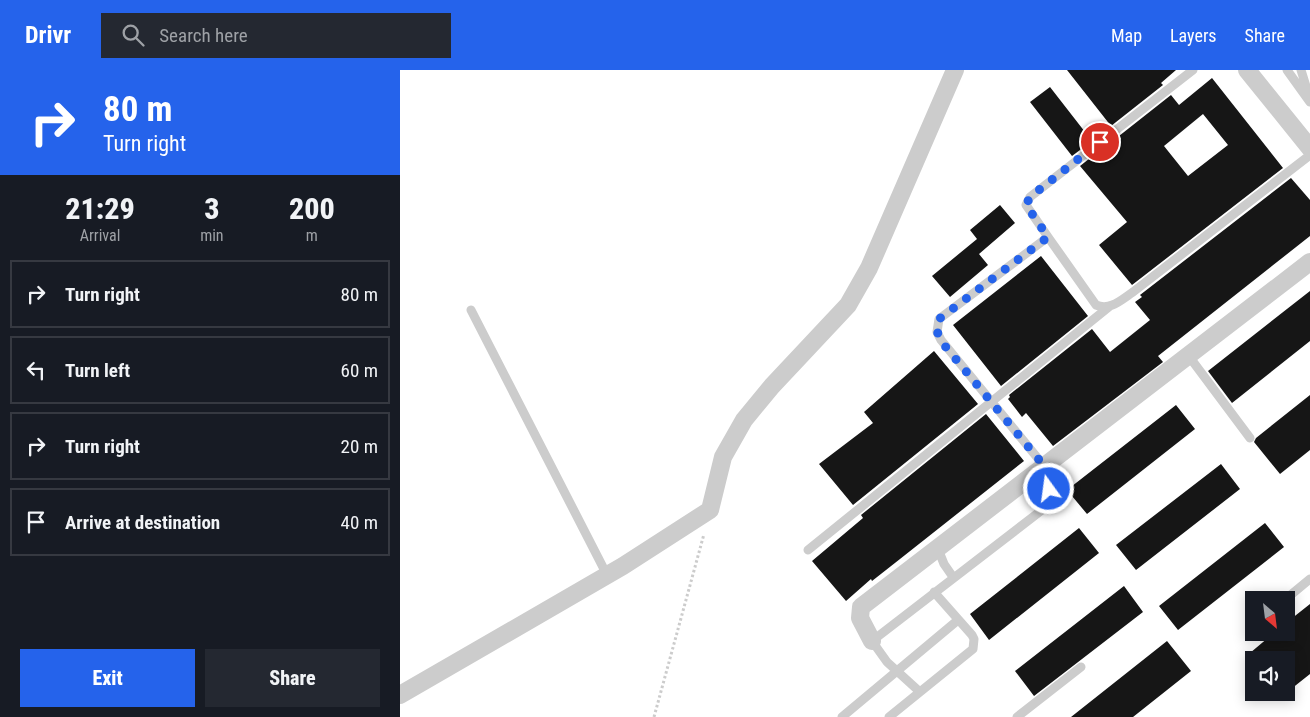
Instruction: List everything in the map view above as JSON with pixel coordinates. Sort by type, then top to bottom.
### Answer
[{"type":"street","points":[[400,695],[607,576],[710,510],[723,457],[744,420],[772,386],[848,305],[869,268],[955,70]]},
{"type":"street","points":[[1247,70],[1310,148]]},
{"type":"street","points":[[872,641],[860,618],[861,607],[1310,262]]},
{"type":"lane","points":[[1110,306],[1102,307],[1096,305],[1029,212],[1026,205],[1030,197],[1193,70]]},
{"type":"lane","points":[[1287,70],[1310,101]]},
{"type":"lane","points":[[1301,70],[1310,101]]},
{"type":"lane","points":[[808,550],[1110,306],[1133,292],[1310,155]]},
{"type":"lane","points":[[920,692],[887,662],[872,641],[1042,510],[1049,502],[1045,467],[940,340],[937,326],[939,319],[1048,237]]},
{"type":"lane","points":[[471,310],[607,576]]},
{"type":"lane","points":[[1188,355],[1250,438]]},
{"type":"lane","points":[[938,549],[944,564],[953,577]]},
{"type":"lane","points":[[1295,592],[1310,579]]},
{"type":"lane","points":[[888,717],[973,649],[974,640],[934,592]]},
{"type":"lane","points":[[842,717],[895,670],[958,620]]},
{"type":"lane","points":[[1017,717],[1081,667]]},
{"type":"path","points":[[654,717],[710,510]]},
{"type":"building","points":[[1067,70],[1176,70],[1161,83],[1163,85],[1111,126]]},
{"type":"building","points":[[1212,78],[1283,168],[1132,285],[1099,245],[1127,222],[1080,166],[1099,151],[1102,154],[1121,139],[1119,136],[1171,95],[1179,105]],"holes":[[[1203,114],[1228,145],[1188,176],[1164,146]]]},
{"type":"building","points":[[1050,87],[1092,141],[1072,156],[1030,102]]},
{"type":"building","points":[[1291,178],[1310,200],[1310,236],[1158,356],[1163,362],[1053,446],[1026,413],[1022,417],[1008,399],[1009,395],[1092,329],[1110,352],[1150,320],[1135,302],[1142,297],[1140,295]]},
{"type":"building","points":[[1000,205],[1015,223],[979,254],[988,265],[950,297],[932,276],[977,239],[970,230]]},
{"type":"building","points":[[1041,256],[1088,316],[1001,386],[953,325]]},
{"type":"building","points":[[1310,291],[1310,341],[1232,403],[1208,371]]},
{"type":"building","points":[[934,351],[978,404],[853,505],[819,464],[873,423],[864,412]]},
{"type":"building","points":[[1310,395],[1310,450],[1280,474],[1254,442],[1256,438]]},
{"type":"building","points":[[1176,405],[1195,429],[1087,514],[1067,490]]},
{"type":"building","points":[[986,414],[1024,461],[872,581],[871,579],[846,601],[812,561],[863,518],[861,515]]},
{"type":"building","points":[[1221,464],[1240,489],[1136,570],[1116,545]]},
{"type":"building","points":[[1265,523],[1284,547],[1178,630],[1159,606]]},
{"type":"building","points":[[1079,528],[1099,553],[989,640],[970,614]]},
{"type":"building","points":[[1124,586],[1143,612],[1034,696],[1015,671]]},
{"type":"building","points":[[1310,604],[1310,674],[1295,686],[1295,651],[1252,651],[1264,641],[1295,641],[1295,616]]},
{"type":"building","points":[[1167,641],[1191,671],[1133,717],[1071,717]]},
{"type":"route","points":[[1049,489],[1045,467],[940,340],[937,326],[939,319],[1048,237],[1029,212],[1026,205],[1030,197],[1100,142]]}]
